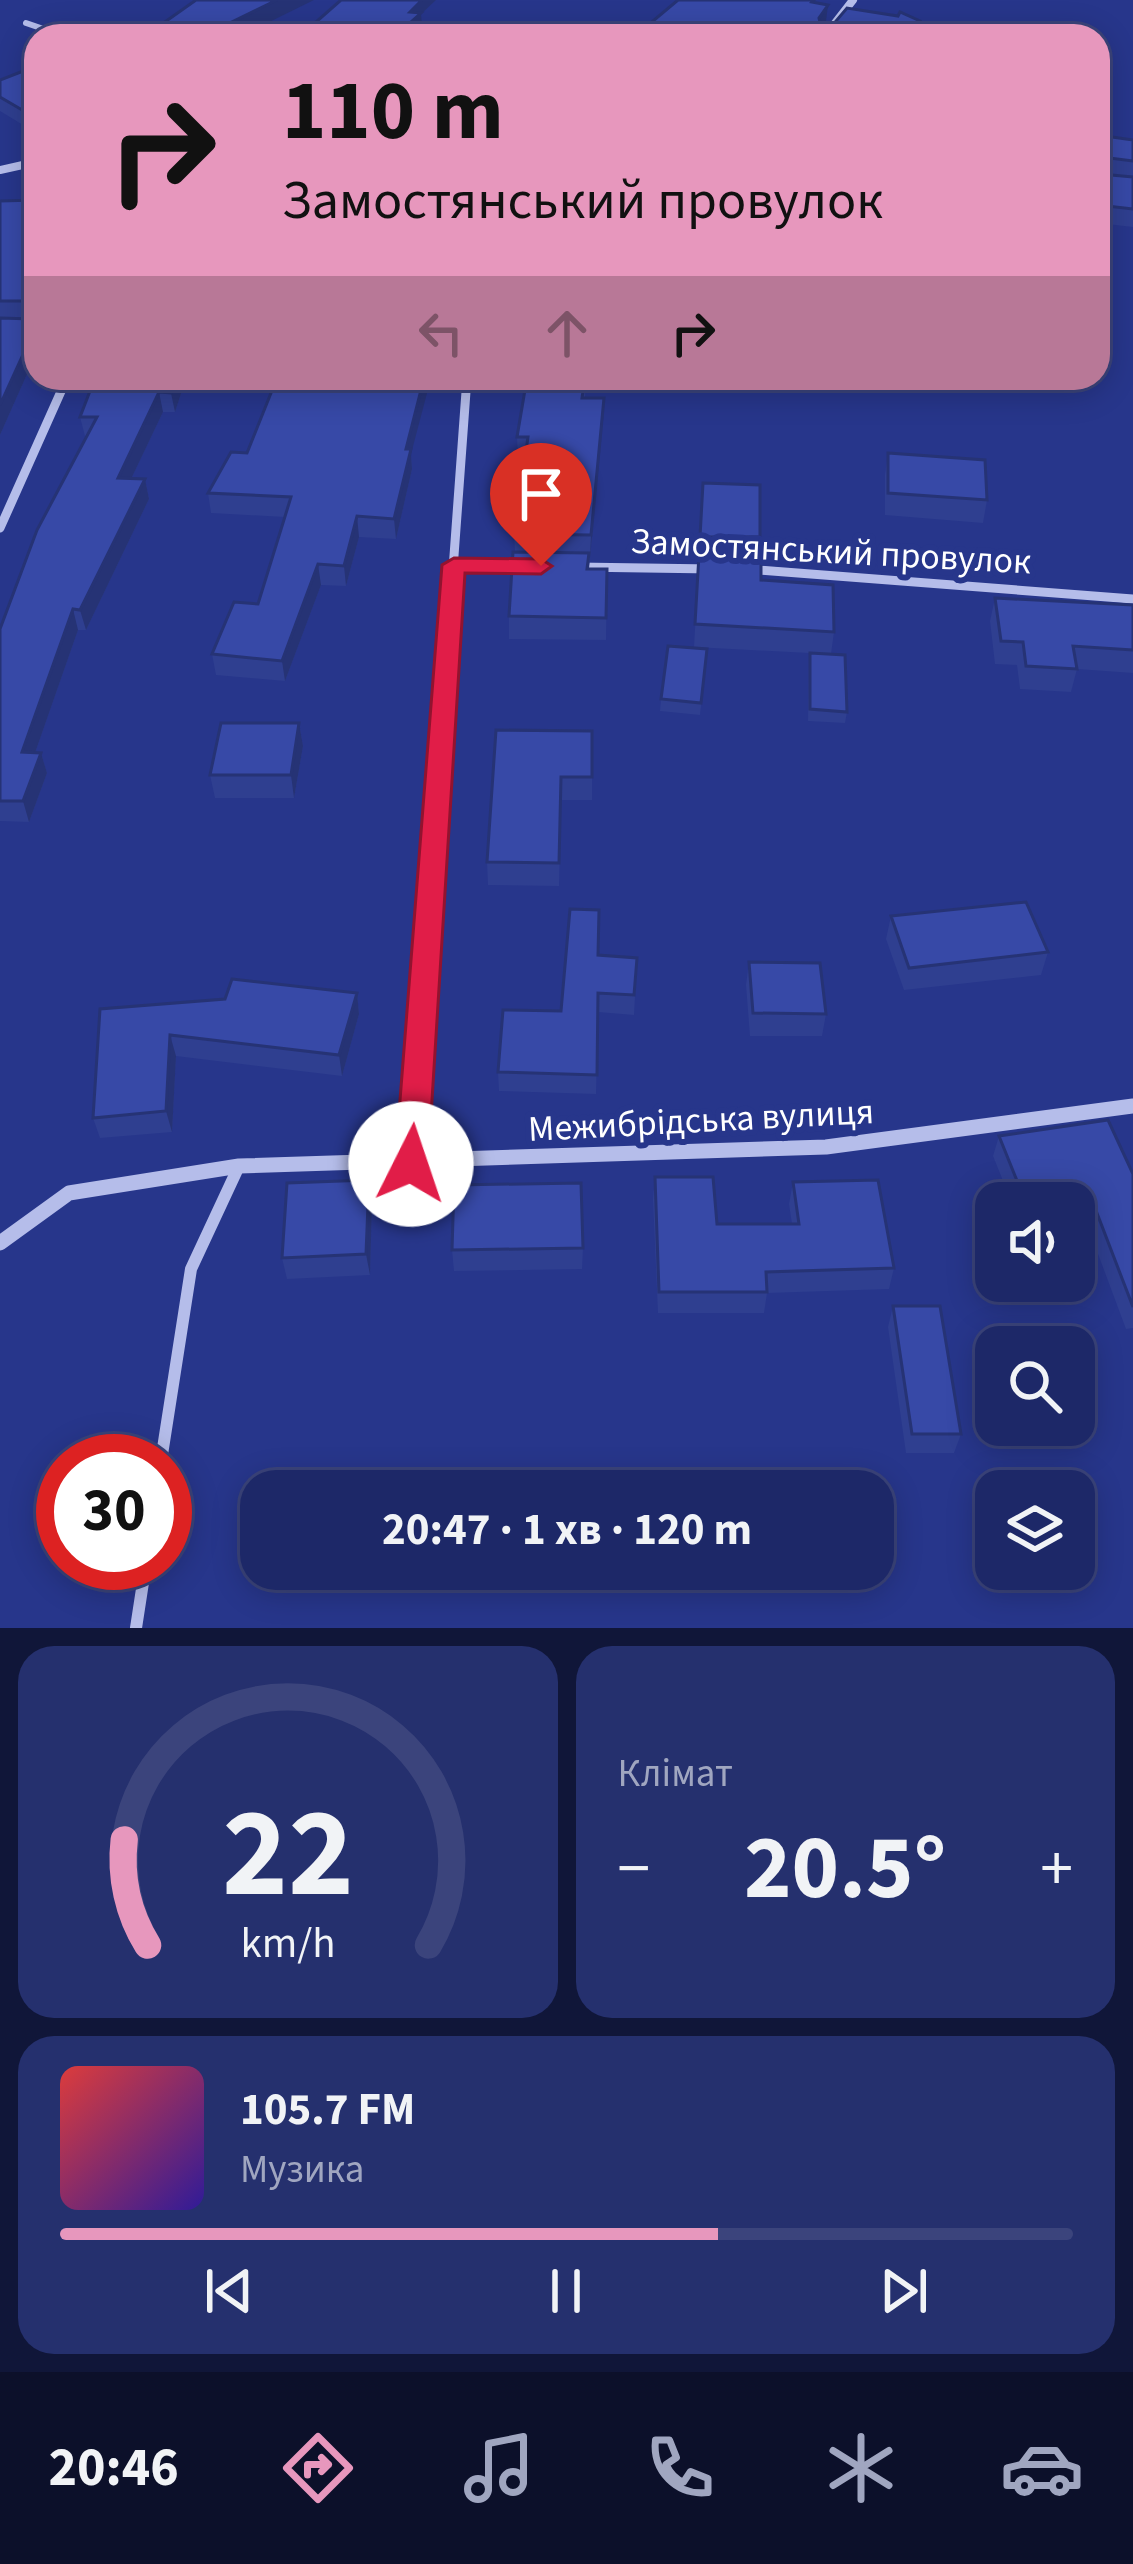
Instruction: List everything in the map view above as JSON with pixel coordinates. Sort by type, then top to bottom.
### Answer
[{"type":"street","points":[[834,24],[853,0]]},
{"type":"street","points":[[0,528],[62,390]]},
{"type":"street","points":[[411,1164],[465,390]]},
{"type":"street","points":[[454,565],[548,566]]},
{"type":"street","name":"Замостянський провулок","points":[[571,567],[758,569],[1133,598]]},
{"type":"street","name":"Межибрідська вулиця","points":[[0,1243],[69,1193],[239,1166],[826,1147],[1133,1106]]},
{"type":"lane","points":[[165,1434],[191,1269],[239,1166]]},
{"type":"lane","points":[[136,1628],[142,1590]]},
{"type":"building","points":[[196,0],[277,0],[228,24],[162,24]]},
{"type":"building","points":[[341,0],[422,0],[410,12],[421,13],[409,24],[314,24]]},
{"type":"building","points":[[678,0],[814,0],[828,5],[820,24],[649,24]]},
{"type":"building","points":[[847,8],[898,16],[900,12],[920,21],[834,24]]},
{"type":"building","points":[[24,71],[24,111],[0,97],[0,80]]},
{"type":"building","points":[[1110,137],[1133,140],[1133,161],[1110,158]]},
{"type":"building","points":[[1110,175],[1133,177],[1133,209],[1110,206]]},
{"type":"building","points":[[24,200],[24,301],[0,301],[0,201]]},
{"type":"building","points":[[0,318],[24,319],[24,352],[0,405]]},
{"type":"building","points":[[90,390],[172,390],[159,392],[118,478],[145,479],[80,610],[73,609],[22,752],[41,753],[23,801],[0,801],[0,629],[37,530],[97,417],[80,417]]},
{"type":"building","points":[[272,390],[421,390],[394,519],[357,516],[344,566],[318,564],[282,661],[212,654],[234,602],[258,604],[291,497],[208,493],[231,452],[247,453]]},
{"type":"building","points":[[525,390],[583,390],[582,398],[604,398],[591,535],[514,534],[528,437],[517,437]]},
{"type":"building","points":[[888,453],[985,460],[987,500],[888,493]]},
{"type":"building","points":[[703,483],[760,485],[760,537],[700,537]]},
{"type":"building","points":[[513,552],[589,553],[587,569],[607,569],[606,618],[509,616]]},
{"type":"building","points":[[699,554],[761,555],[761,580],[833,585],[834,632],[695,624]]},
{"type":"building","points":[[995,598],[1133,605],[1133,650],[1073,646],[1077,669],[1026,666],[1023,642],[1001,641]]},
{"type":"building","points":[[668,646],[707,649],[701,703],[661,699]]},
{"type":"building","points":[[810,653],[845,655],[847,712],[810,709]]},
{"type":"building","points":[[221,723],[299,723],[291,775],[210,775]]},
{"type":"building","points":[[496,730],[592,731],[592,777],[561,777],[559,863],[487,862]]},
{"type":"building","points":[[1026,902],[1048,952],[909,968],[891,916]]},
{"type":"building","points":[[570,909],[599,910],[598,955],[637,958],[634,995],[598,993],[597,1075],[498,1072],[503,1010],[561,1011]]},
{"type":"building","points":[[749,962],[820,963],[826,1014],[753,1013]]},
{"type":"building","points":[[232,979],[357,993],[339,1055],[170,1035],[166,1111],[93,1118],[100,1009],[225,999]]},
{"type":"building","points":[[1108,1120],[1133,1174],[1133,1307],[1095,1208],[1095,1182],[1018,1182],[999,1136]]},
{"type":"building","points":[[655,1177],[713,1177],[717,1224],[799,1224],[793,1182],[878,1180],[894,1268],[766,1272],[767,1292],[659,1292]]},
{"type":"building","points":[[369,1180],[366,1254],[282,1258],[287,1183]]},
{"type":"building","points":[[581,1183],[583,1248],[452,1250],[454,1185]]},
{"type":"building","points":[[893,1306],[940,1306],[961,1434],[912,1434]]},
{"type":"route","points":[[411,1164],[454,565],[541,566]]}]
